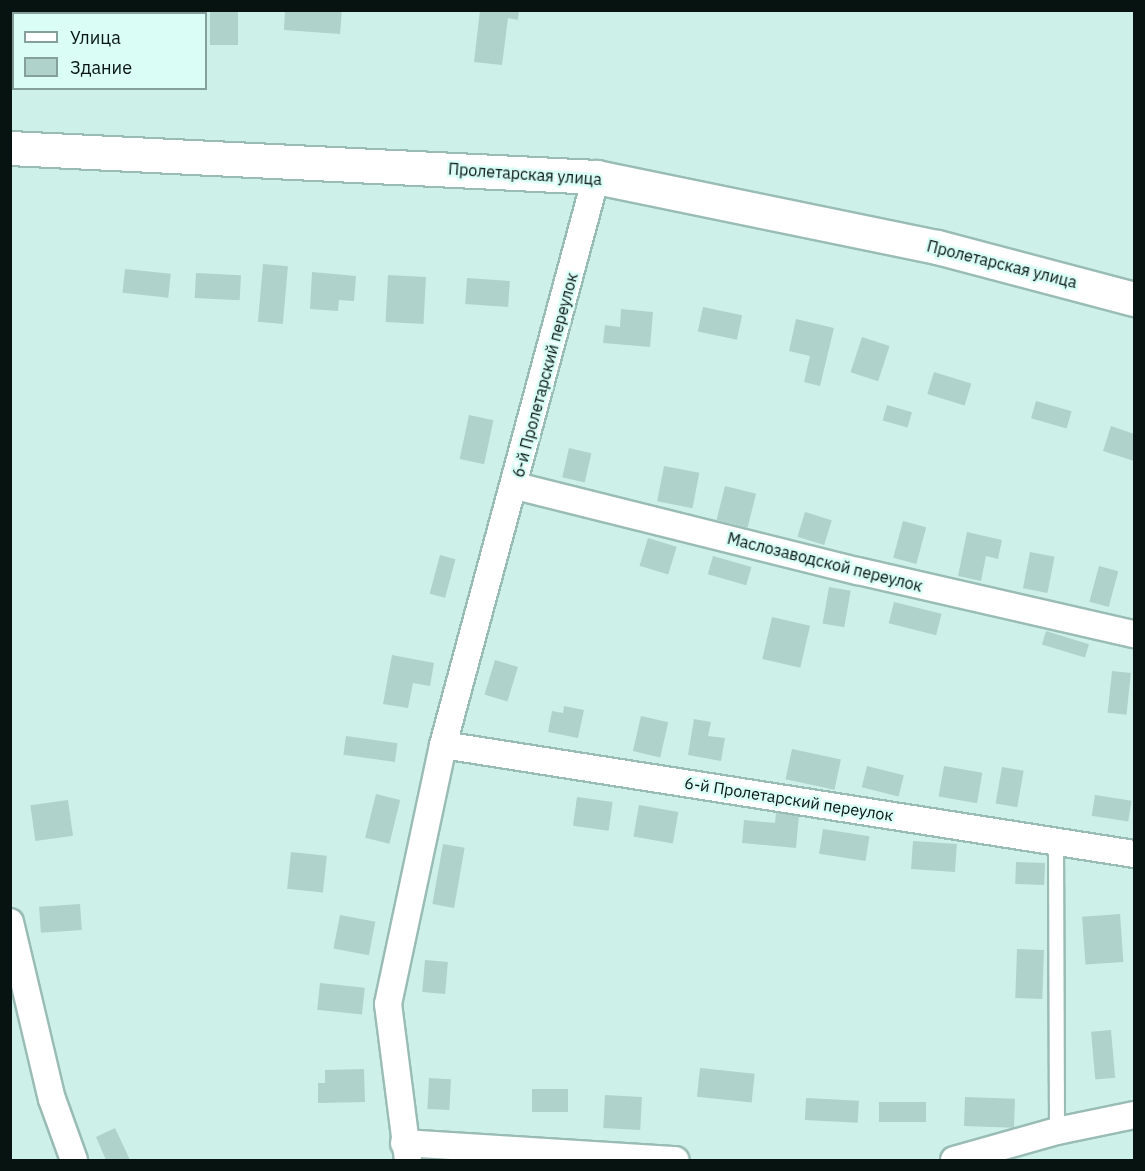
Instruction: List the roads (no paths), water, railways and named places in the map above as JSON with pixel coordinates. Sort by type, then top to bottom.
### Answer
[{"type":"main road","name":"Пролетарская улица","points":[[10,148],[596,177],[938,247],[1134,299]]},
{"type":"street","name":"6-й Пролетарский переулок","points":[[406,1152],[388,1004],[443,745],[516,486],[596,177]]},
{"type":"street","name":"Маслозаводской переулок","points":[[516,486],[858,571],[1134,634]]},
{"type":"street","name":"6-й Пролетарский переулок","points":[[443,745],[1134,854]]},
{"type":"street","points":[[10,922],[52,1099],[74,1161]]},
{"type":"street","points":[[954,1161],[1057,1131],[1134,1115]]},
{"type":"street","points":[[406,1152],[675,1161]]},
{"type":"lane","points":[[1056,840],[1057,1131]]}]
